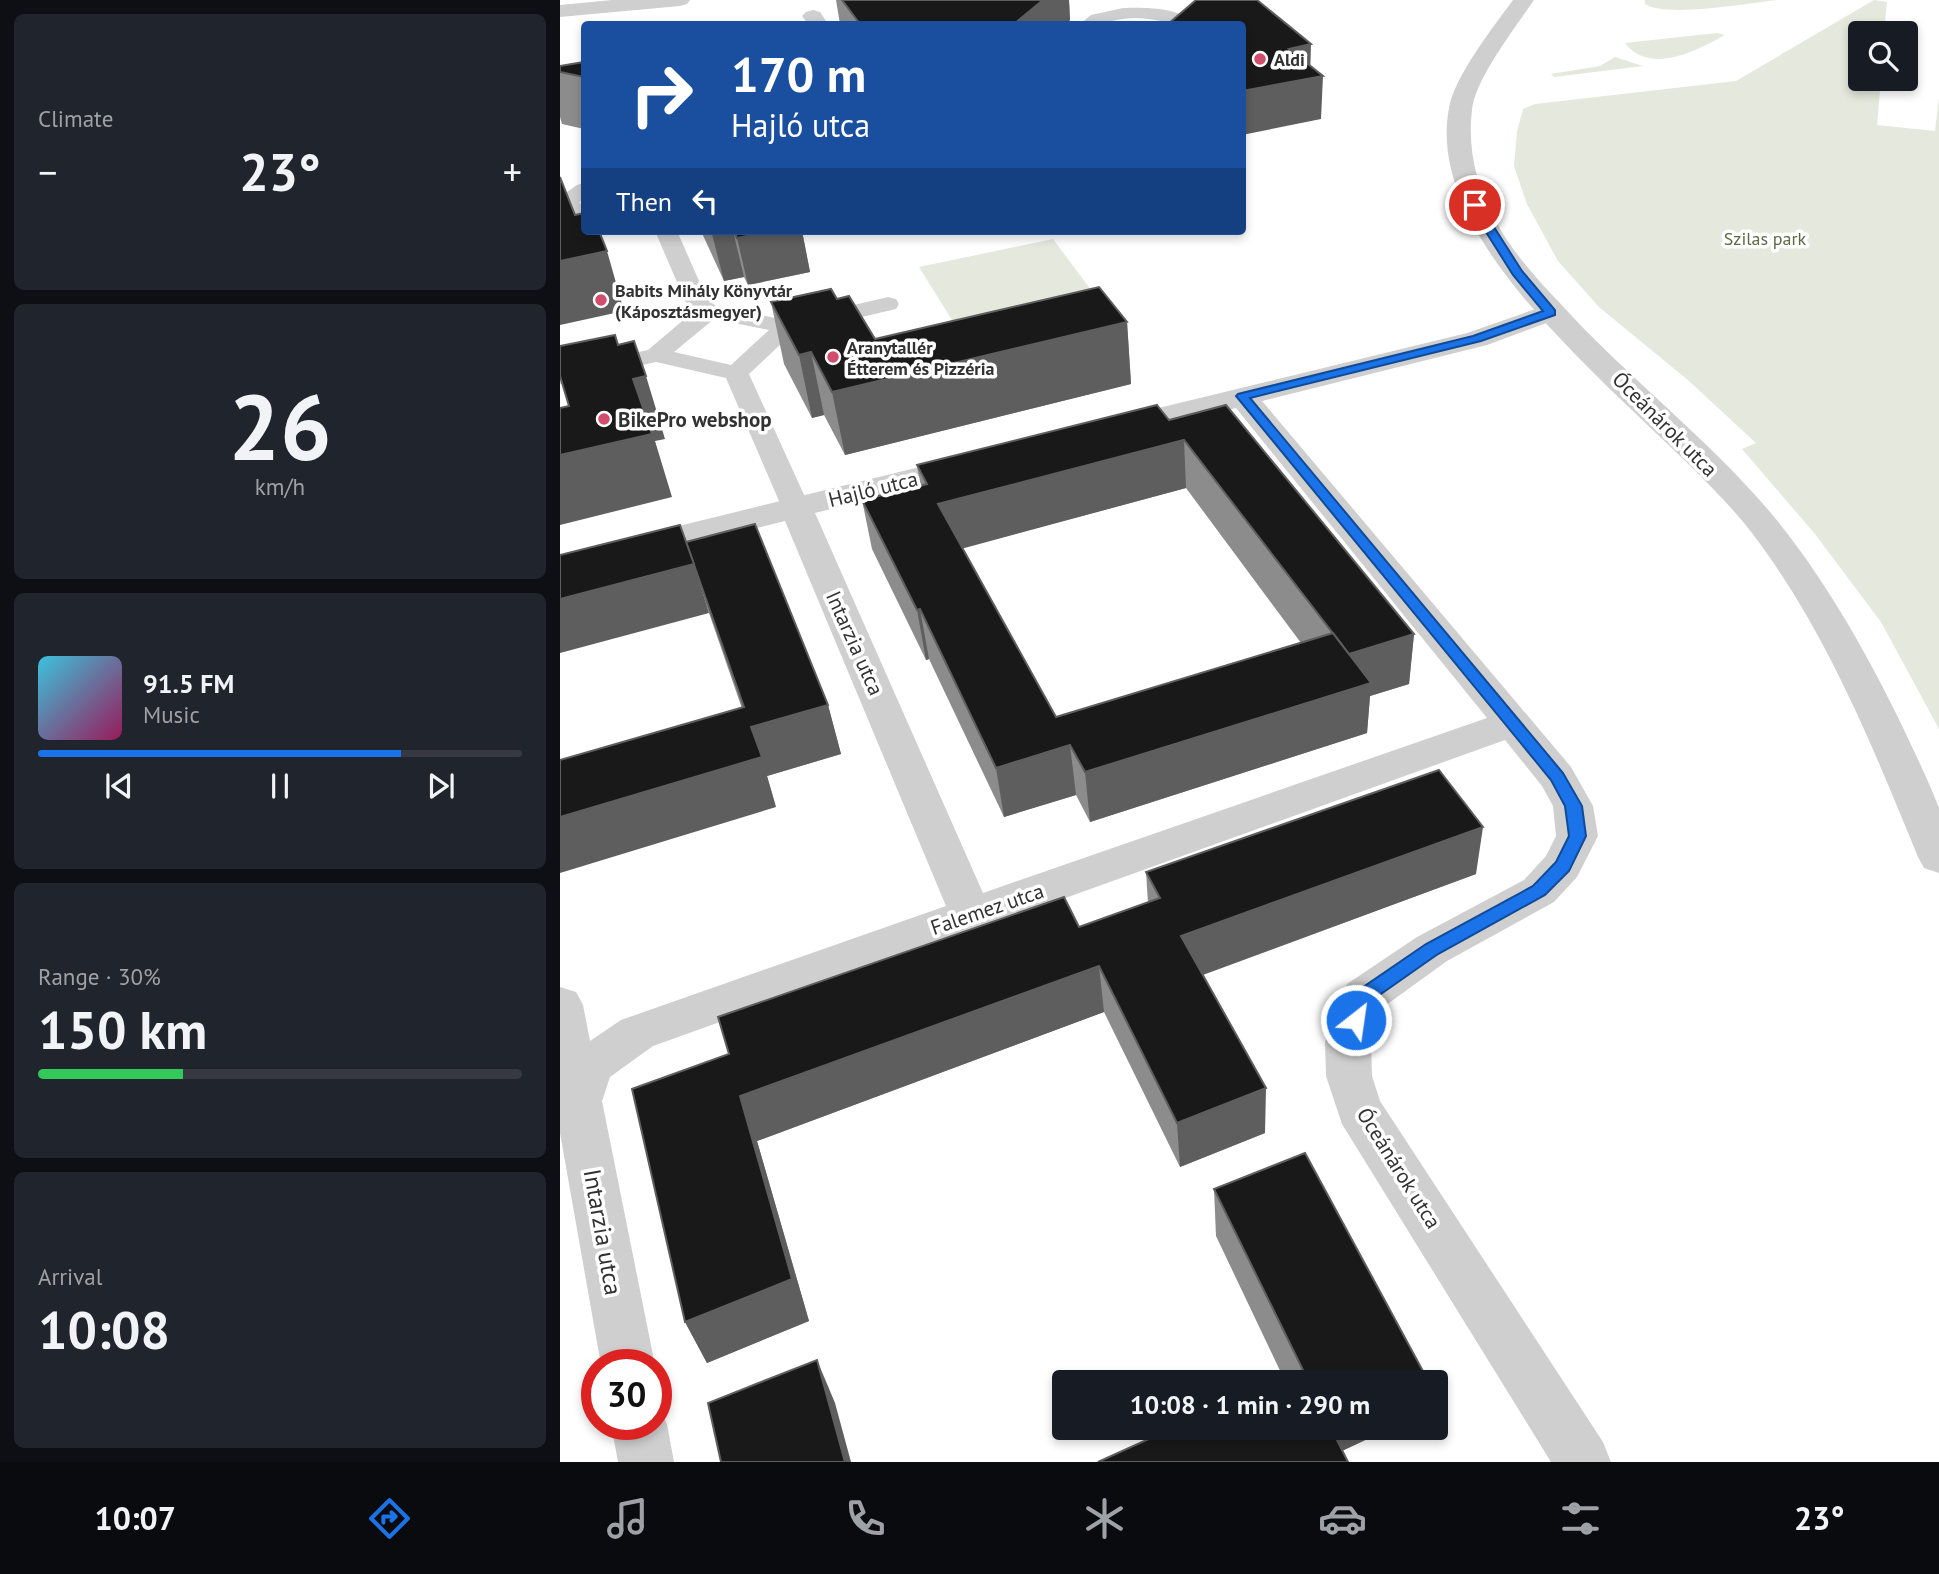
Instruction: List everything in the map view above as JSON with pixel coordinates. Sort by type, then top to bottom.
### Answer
[{"type":"street","points":[[560,11],[680,0]]},
{"type":"street","name":"Óceánárok utca","points":[[1521,2],[1482,64],[1460,107],[1456,139],[1465,187],[1517,273],[1550,312],[1696,454],[1762,524],[1822,613],[1885,731],[1939,857]]},
{"type":"street","points":[[1093,21],[1130,12],[1152,20],[1182,21]]},
{"type":"street","points":[[560,206],[581,191]]},
{"type":"street","points":[[560,206],[581,210]]},
{"type":"street","points":[[668,235],[697,303],[709,311],[787,327],[888,304]]},
{"type":"street","points":[[656,355],[709,311]]},
{"type":"street","points":[[1087,436],[1477,339],[1550,312]]},
{"type":"street","points":[[560,377],[656,355],[736,373],[787,327]]},
{"type":"street","name":"Intarzia utca","points":[[736,373],[971,915]]},
{"type":"street","name":"Óceánárok utca","points":[[1242,396],[1557,777],[1573,806],[1577,836],[1563,866],[1539,891],[1432,949],[1363,997],[1348,1042],[1349,1076],[1359,1109],[1583,1462]]},
{"type":"street","name":"Hajló utca","points":[[560,566],[996,459]]},
{"type":"street","name":"Falemez utca","points":[[579,1099],[591,1065],[637,1032],[1513,723]]},
{"type":"street","points":[[560,1005],[579,1099]]},
{"type":"street","name":"Intarzia utca","points":[[579,1099],[625,1349]]},
{"type":"street","points":[[642,1440],[646,1462]]},
{"type":"green space","points":[[1645,0],[1777,0],[1671,10],[1645,4]]},
{"type":"green space","name":"Szilas park","points":[[1874,0],[1887,2],[1885,21],[1848,21],[1848,91],[1880,91],[1877,125],[1935,131],[1939,98],[1939,729],[1881,622],[1815,534],[1742,449],[1756,443],[1689,381],[1599,307],[1558,261],[1527,204],[1514,166],[1517,132],[1523,109],[1535,104],[1736,81]]},
{"type":"green space","points":[[1717,33],[1725,35],[1688,53],[1661,59],[1647,58],[1635,53],[1625,43]]},
{"type":"green space","points":[[1615,57],[1643,66],[1554,77],[1551,74],[1600,66]]},
{"type":"green space","points":[[1053,239],[1106,310],[965,341],[919,267]]},
{"type":"building","points":[[842,0],[1043,0],[1018,21],[858,21]]},
{"type":"building","points":[[1196,0],[1257,0],[1311,44],[1289,49],[1323,76],[1246,90],[1246,21],[1172,21]]},
{"type":"building","points":[[581,62],[581,76],[560,72],[560,66]]},
{"type":"building","points":[[560,177],[575,215],[581,214],[581,235],[601,235],[607,251],[560,261]]},
{"type":"building","points":[[1099,287],[1127,322],[832,392],[811,352],[799,355],[771,302],[831,289],[837,299],[849,296],[875,339]]},
{"type":"building","points":[[615,335],[618,345],[634,341],[646,376],[633,379],[652,434],[560,455],[560,408],[569,406],[560,376],[560,346]]},
{"type":"building","points":[[1157,405],[1169,420],[1226,405],[1414,634],[1349,654],[1371,683],[1085,772],[1070,745],[996,768],[920,609],[917,610],[862,500],[927,484],[917,465]],"holes":[[[1184,440],[1333,633],[1056,717],[938,504]]]},
{"type":"building","points":[[755,524],[828,705],[751,727],[762,757],[560,817],[560,760],[744,707],[686,542]]},
{"type":"building","points":[[680,525],[694,564],[560,599],[560,555]]},
{"type":"building","points":[[1439,770],[1483,827],[1181,936],[1266,1088],[1177,1123],[1099,966],[740,1096],[792,1279],[685,1322],[632,1089],[729,1054],[718,1017],[1064,897],[1079,927],[1160,898],[1146,872]]},
{"type":"building","points":[[1305,1153],[1422,1370],[1303,1370],[1214,1189]]},
{"type":"building","points":[[817,1360],[845,1462],[721,1462],[708,1403]]},
{"type":"building","points":[[1147,1440],[1337,1440],[1348,1462],[1098,1462]]},
{"type":"place","name":"Aldi","points":[[1260,59]]},
{"type":"place","name":"Babits Mihály Könyvtár (Káposztásmegyer)","points":[[601,300]]},
{"type":"place","name":"Aranytallér Étterem és Pizzéria","points":[[833,357]]},
{"type":"place","name":"BikePro webshop","points":[[604,419]]},
{"type":"route","points":[[1356,1020],[1363,997],[1432,949],[1539,891],[1563,866],[1577,836],[1573,806],[1557,777],[1242,396],[1477,339],[1550,312],[1517,273],[1475,205]]}]
